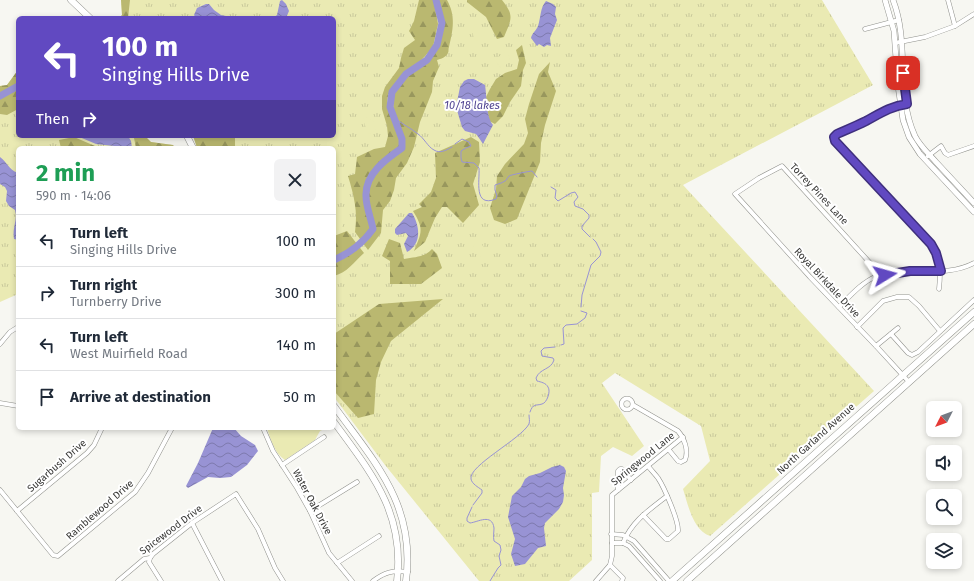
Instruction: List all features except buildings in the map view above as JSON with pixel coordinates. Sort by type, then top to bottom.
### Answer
[{"type":"main road","points":[[71,0],[88,16]]},
{"type":"main road","name":"North Garland Avenue","points":[[670,581],[789,478],[974,312]]},
{"type":"main road","name":"North Garland Avenue","points":[[687,581],[974,324]]},
{"type":"main road","points":[[336,409],[379,467],[398,504],[405,525],[408,546],[408,572],[406,581]]},
{"type":"main road","points":[[336,425],[373,477],[384,496],[391,515],[399,553],[397,581]]},
{"type":"street","points":[[885,0],[892,22],[900,105],[909,137],[924,159],[974,212]]},
{"type":"street","points":[[893,0],[899,20],[902,42],[904,83],[910,123],[920,144],[974,203]]},
{"type":"street","points":[[948,0],[955,26]]},
{"type":"street","points":[[895,43],[925,36],[955,26],[974,14]]},
{"type":"street","points":[[865,28],[899,20]]},
{"type":"street","points":[[907,104],[880,112],[866,121],[837,134],[834,137],[835,141],[931,244],[936,253],[941,271],[940,289]]},
{"type":"street","points":[[924,159],[941,146],[948,155],[974,146]]},
{"type":"street","name":"Torrey Pines Lane","points":[[735,194],[759,178],[782,166],[871,264],[877,276]]},
{"type":"street","name":"Royal Birkdale Drive","points":[[735,194],[784,249],[909,382]]},
{"type":"street","points":[[839,307],[860,287],[877,276],[905,272],[954,271],[974,263]]},
{"type":"street","points":[[857,327],[883,301],[897,297],[909,297],[919,306],[940,331]]},
{"type":"street","points":[[891,334],[908,354],[912,355],[918,352],[974,300]]},
{"type":"street","points":[[0,344],[10,332],[16,328]]},
{"type":"street","points":[[876,346],[898,328]]},
{"type":"street","points":[[0,403],[16,406]]},
{"type":"street","points":[[633,405],[678,431],[683,437],[686,452],[685,460],[683,462],[678,461],[669,450]]},
{"type":"street","name":"Sugarbush Drive","points":[[17,511],[87,453],[94,445],[101,430]]},
{"type":"street","name":"Ramblewood Drive","points":[[17,511],[53,555],[56,556],[64,552],[135,492],[148,473],[171,430]]},
{"type":"street","name":"Water Oak Drive","points":[[264,430],[273,451],[310,511],[329,553],[352,581]]},
{"type":"street","points":[[282,465],[324,437]]},
{"type":"street","name":"Springwood Lane","points":[[610,564],[612,556],[612,495],[669,450],[683,437]]},
{"type":"street","points":[[643,515],[664,538],[669,540],[678,531],[667,496],[659,479],[648,466]]},
{"type":"street","points":[[618,490],[618,471],[620,469],[631,480]]},
{"type":"street","points":[[310,511],[356,482]]},
{"type":"street","points":[[0,490],[17,511]]},
{"type":"street","name":"Spicewood Drive","points":[[118,581],[144,559],[150,558],[192,523],[236,494],[258,529],[283,581]]},
{"type":"street","points":[[623,543],[634,523],[667,496]]},
{"type":"street","points":[[192,523],[222,581]]},
{"type":"street","points":[[611,534],[626,536],[634,541],[670,581]]},
{"type":"street","points":[[337,563],[379,536]]},
{"type":"street","points":[[612,543],[623,543],[629,546],[660,581]]},
{"type":"street","points":[[150,558],[148,562],[160,581]]},
{"type":"street","points":[[596,581],[610,564],[623,578],[622,581]]},
{"type":"street","points":[[373,581],[386,572],[408,572]]},
{"type":"green space","points":[[121,0],[822,0],[873,85],[683,185],[874,391],[710,536],[704,533],[695,523],[683,489],[710,461],[701,426],[615,373],[602,383],[644,446],[632,456],[613,447],[601,456],[599,492],[592,493],[592,560],[569,581],[479,581],[385,465],[336,400],[336,146],[200,146],[197,138],[336,138],[336,16],[121,16]]},
{"type":"green space","points":[[121,0],[130,0],[128,16],[121,16]]},
{"type":"green space","points":[[419,0],[434,0],[438,24],[433,47],[418,64],[401,76],[388,95],[387,106],[396,129],[397,118],[393,110],[394,91],[407,76],[427,63],[437,49],[441,40],[444,25],[438,0],[447,0],[450,6],[453,17],[452,35],[447,54],[445,57],[437,60],[439,67],[433,81],[432,92],[420,122],[414,147],[407,163],[396,178],[390,201],[383,210],[381,233],[368,250],[355,232],[355,204],[348,176],[355,174],[357,157],[374,149],[385,147],[388,136],[382,109],[382,96],[385,87],[399,68],[404,48],[415,40],[409,31],[414,21]]},
{"type":"green space","points":[[467,0],[502,0],[510,14],[510,22],[504,37],[497,39],[486,17],[467,2]]},
{"type":"green space","points":[[477,24],[481,26],[485,32],[478,41],[474,38],[473,32],[473,28]]},
{"type":"green space","points":[[522,45],[526,63],[523,70],[521,86],[510,102],[503,116],[495,124],[489,121],[486,97],[496,79],[505,73],[517,69],[519,60],[516,50]]},
{"type":"green space","points":[[505,52],[511,57],[506,63],[506,66],[502,69],[496,62],[496,59]]},
{"type":"green space","points":[[550,62],[548,72],[556,91],[545,125],[541,143],[540,162],[517,219],[505,224],[494,220],[490,208],[496,189],[497,176],[505,164],[524,144],[528,133],[525,119],[529,104],[539,74]]},
{"type":"green space","points":[[16,73],[16,138],[147,138],[151,142],[174,146],[16,146],[16,295],[0,302],[0,86],[7,85]]},
{"type":"green space","points":[[16,73],[16,110],[7,115],[0,114],[0,86],[7,85]]},
{"type":"green space","points":[[364,117],[369,118],[375,125],[375,131],[372,133],[369,134],[366,132],[363,119]]},
{"type":"green space","points":[[471,137],[479,142],[480,162],[473,184],[479,205],[463,223],[447,207],[442,207],[435,218],[425,242],[414,251],[421,231],[419,222],[413,211],[422,207],[419,204],[431,192],[436,178],[435,153]]},
{"type":"green space","points":[[76,138],[95,146],[60,146],[59,140]]},
{"type":"green space","points":[[134,138],[147,138],[151,142],[174,146],[136,146]]},
{"type":"green space","points":[[194,138],[235,138],[235,146],[196,146]]},
{"type":"green space","points":[[340,216],[343,217],[342,228],[336,230],[336,218]]},
{"type":"green space","points":[[347,231],[364,253],[347,269],[336,275],[336,235]]},
{"type":"green space","points":[[389,239],[400,243],[404,259],[423,255],[432,249],[437,254],[442,268],[421,284],[390,284],[390,261],[382,256]]},
{"type":"green space","points":[[478,240],[484,248],[485,257],[481,257],[471,250]]},
{"type":"green space","points":[[443,299],[391,341],[381,362],[376,380],[374,414],[358,418],[336,393],[336,333],[379,304]]},
{"type":"green space","points":[[268,430],[322,430],[315,440],[285,460],[278,454],[271,441]]},
{"type":"water","points":[[282,0],[286,4],[289,11],[287,16],[276,16],[280,1]]},
{"type":"water","points":[[546,1],[556,7],[555,14],[557,20],[550,38],[551,46],[547,45],[544,47],[539,44],[537,46],[531,38],[538,26]]},
{"type":"water","points":[[209,4],[221,15],[226,16],[195,16],[197,8]]},
{"type":"water","name":"10/18 lakes","points":[[474,79],[485,85],[489,117],[493,125],[483,144],[476,134],[465,131],[462,127],[456,107],[460,87],[464,81]]},
{"type":"water","points":[[82,138],[129,138],[132,146],[114,146],[96,144]]},
{"type":"water","points":[[0,157],[12,170],[16,172],[16,214],[15,210],[9,206],[6,201],[7,191],[5,187],[0,184]]},
{"type":"water","points":[[409,213],[412,213],[415,218],[418,234],[417,240],[412,249],[407,252],[404,244],[408,236],[406,233],[397,235],[395,233],[395,229]]},
{"type":"water","points":[[16,217],[16,240],[14,239]]},
{"type":"water","points":[[212,430],[236,430],[241,436],[255,445],[258,451],[247,465],[231,477],[208,477],[188,488],[186,486]]},
{"type":"water","points":[[560,465],[564,467],[566,471],[563,488],[563,502],[559,509],[545,523],[544,528],[546,546],[538,548],[525,564],[515,566],[511,554],[515,539],[508,517],[512,496],[529,476]]},
{"type":"waterway","points":[[336,259],[356,247],[373,229],[366,200],[369,181],[383,162],[402,148],[402,139],[390,107],[392,92],[406,74],[427,60],[437,45],[442,23],[436,0]]},
{"type":"waterway","points":[[0,96],[16,87]]},
{"type":"waterway","points":[[394,117],[420,136],[434,150],[441,152],[452,147]]},
{"type":"waterway","points":[[455,144],[462,139],[469,142],[471,146],[461,151],[462,162],[474,163],[479,168],[479,191],[484,200],[489,201],[496,199],[497,196],[495,185],[505,181],[509,176],[532,171],[537,177]]},
{"type":"waterway","points":[[551,187],[556,190],[555,198],[558,201],[575,192],[578,197],[574,202],[575,206],[583,209],[589,215],[589,218],[582,226],[582,229],[590,237]]},
{"type":"waterway","points":[[581,307],[582,295],[591,265],[600,256],[601,252],[593,239]]},
{"type":"waterway","points":[[561,345],[564,344],[563,328],[566,325],[577,324],[585,318],[587,313],[581,311]]},
{"type":"waterway","points":[[530,412],[535,405],[544,403],[549,394],[549,389],[547,386],[537,381],[536,378],[540,372],[550,366],[554,360],[553,358],[542,356],[541,351],[544,348],[555,347]]},
{"type":"waterway","points":[[473,505],[482,493],[482,490],[472,481],[472,474],[486,460],[524,430],[529,424],[529,415]]},
{"type":"waterway","points":[[472,507],[467,521],[470,523],[484,520],[491,521],[494,528],[494,541],[500,545],[501,550],[499,556],[501,565],[490,581]]},
{"type":"route","points":[[885,275],[910,271],[941,271],[936,253],[931,244],[870,180],[835,141],[834,137],[837,134],[866,121],[880,112],[907,104],[903,73]]}]
